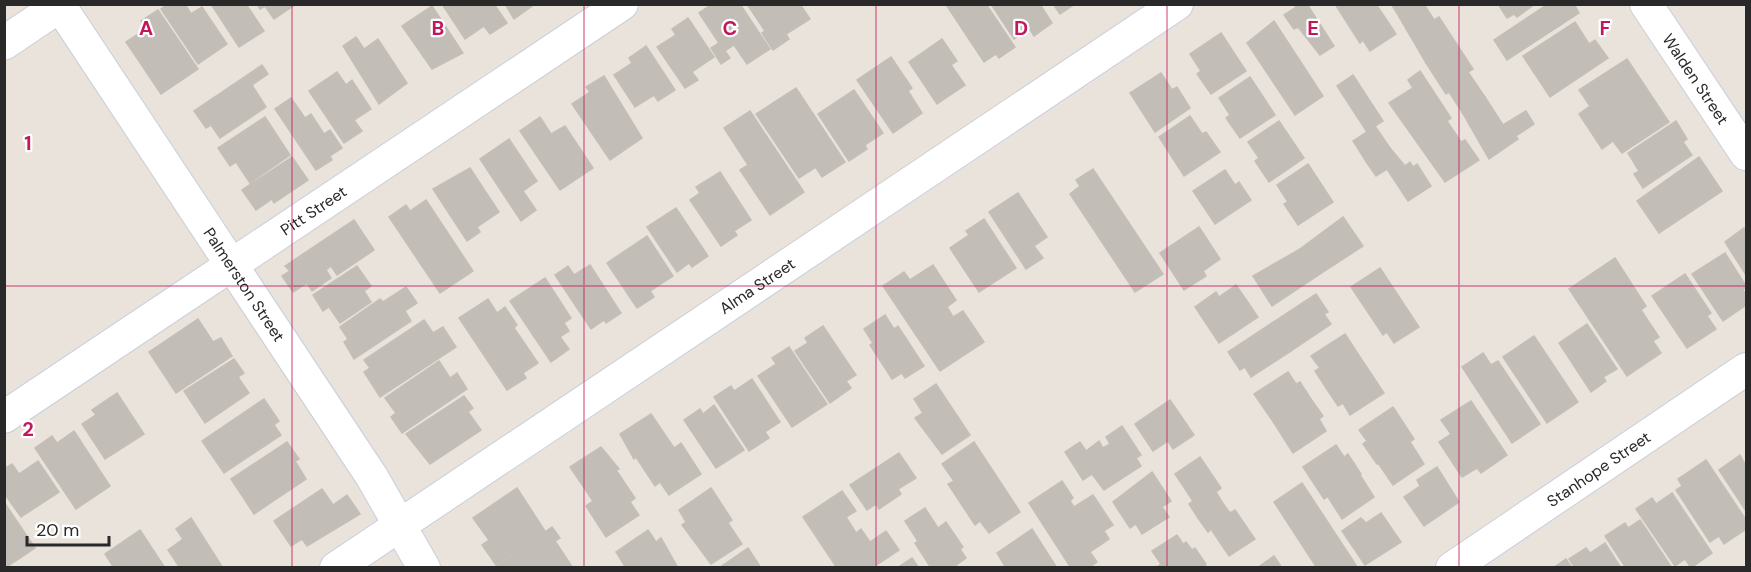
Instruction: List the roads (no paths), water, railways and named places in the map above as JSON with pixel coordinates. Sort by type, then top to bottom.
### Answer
[{"type":"street","name":"Pitt Street","points":[[4,417],[622,4]]},
{"type":"street","name":"Alma Street","points":[[336,567],[1177,4]]},
{"type":"street","name":"Walden Street","points":[[1646,4],[1746,154]]},
{"type":"street","name":"Palmerston Street","points":[[61,5],[372,477],[424,567]]},
{"type":"street","points":[[4,43],[61,5]]},
{"type":"street","name":"Stanhope Street","points":[[1452,567],[1746,369]]}]
